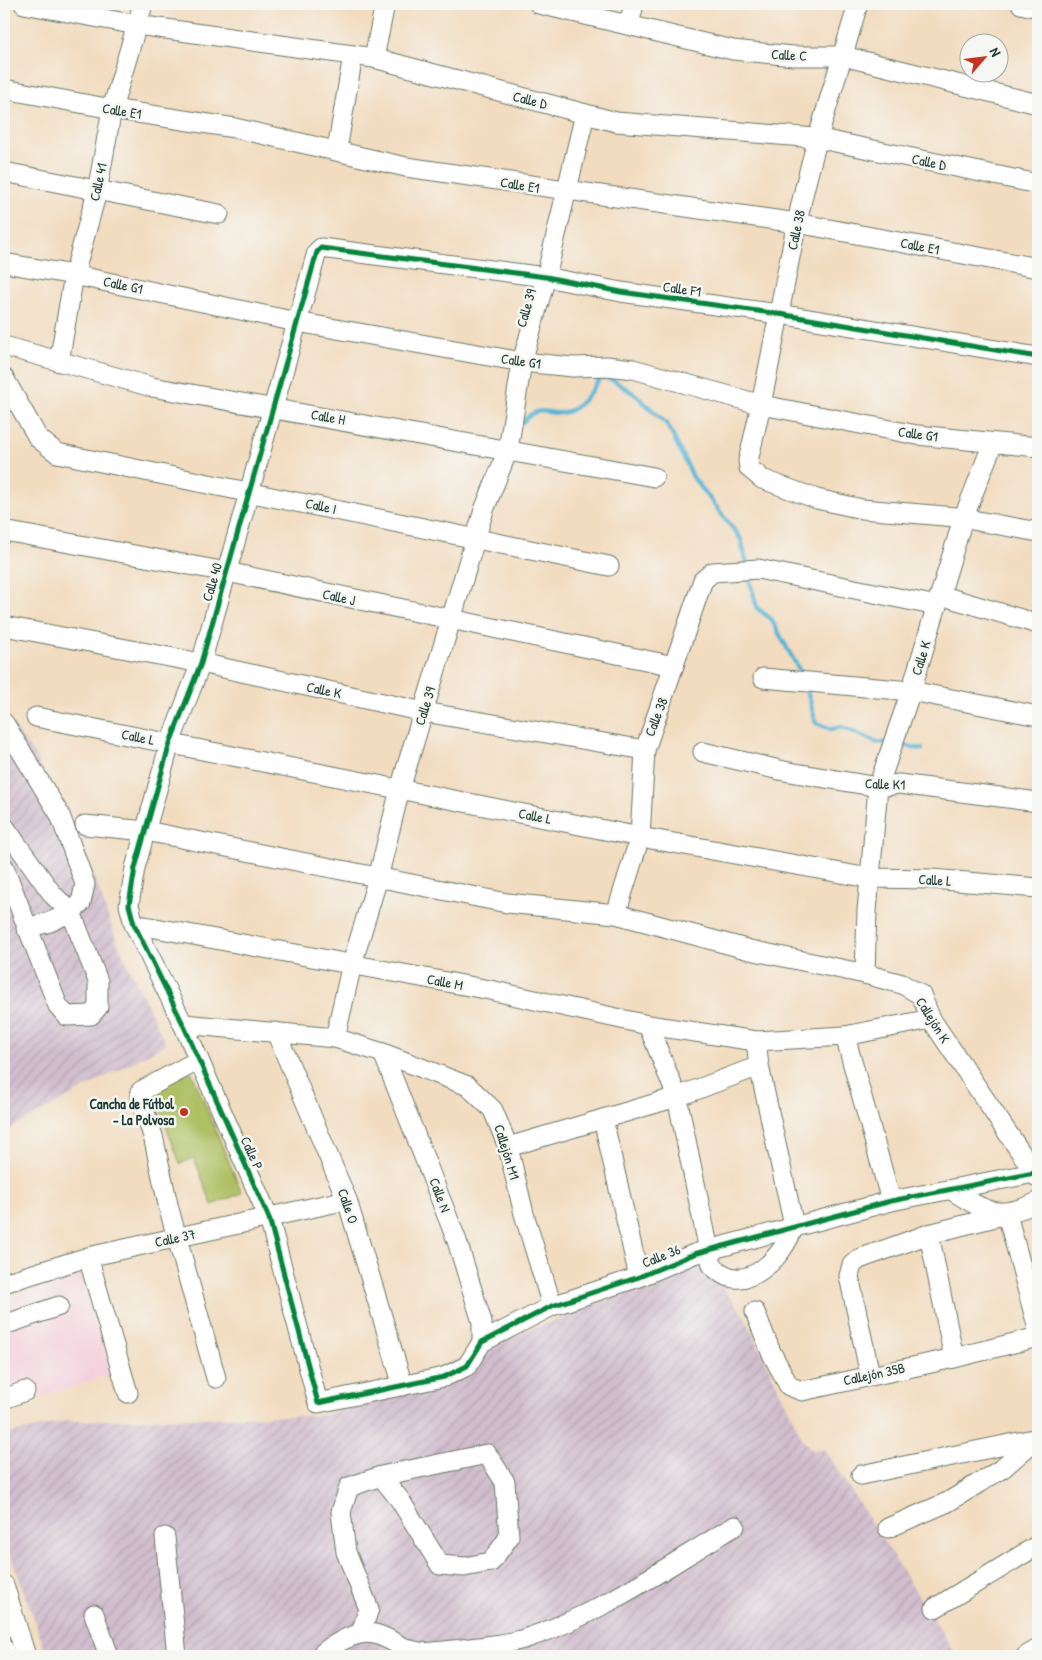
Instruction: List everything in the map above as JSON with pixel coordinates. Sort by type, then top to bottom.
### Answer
[{"type":"street","name":"Calle D","points":[[24,4],[137,25],[374,58],[616,122],[816,138],[1038,184]]},
{"type":"street","name":"Calle 41","points":[[60,362],[74,275],[97,192],[112,109],[143,4]]},
{"type":"street","points":[[374,58],[385,4]]},
{"type":"street","name":"Calle C","points":[[539,4],[733,50],[793,56],[844,56],[1038,104]]},
{"type":"street","points":[[629,25],[634,4]]},
{"type":"street","name":"Calle 38","points":[[858,4],[844,56],[816,138],[796,223],[762,405],[748,461],[749,468],[762,479],[818,499],[862,509],[963,519]]},
{"type":"street","points":[[1021,4],[1038,8]]},
{"type":"street","points":[[338,150],[353,55]]},
{"type":"street","name":"Calle E1","points":[[4,89],[112,109],[235,128],[406,167],[567,192],[796,223],[1038,268]]},
{"type":"street","name":"Calle 39","points":[[335,1038],[352,964],[378,878],[400,789],[484,510],[508,450],[522,362],[546,277],[585,114]]},
{"type":"street","points":[[4,172],[97,192],[219,214]]},
{"type":"street","name":"Calle F1","points":[[322,248],[546,277],[621,292],[780,314],[1038,357]]},
{"type":"street","name":"Calle 40","points":[[134,924],[129,904],[135,868],[170,743],[201,663],[317,252],[322,248]]},
{"type":"street","name":"Calle G1","points":[[4,263],[74,275],[297,322],[522,362],[573,367],[608,366],[633,369],[762,405],[917,435],[1038,447]]},
{"type":"street","name":"Calle H","points":[[4,346],[152,387],[273,407],[654,477]]},
{"type":"street","name":"Calle I","points":[[4,378],[38,438],[56,453],[250,491],[609,566]]},
{"type":"street","name":"Calle K","points":[[870,878],[878,787],[911,691],[963,519],[993,443]]},
{"type":"street","points":[[963,519],[1038,532]]},
{"type":"street","name":"Calle J","points":[[4,531],[227,572],[451,621],[674,666]]},
{"type":"street","name":"Calle 38","points":[[616,914],[640,837],[645,750],[650,728],[674,666],[703,580],[713,572],[758,569],[939,600],[1038,624]]},
{"type":"street","name":"Calle K","points":[[4,626],[201,663],[424,712],[645,750]]},
{"type":"street","points":[[763,678],[911,691],[1038,716]]},
{"type":"street","name":"Calle L","points":[[36,717],[640,837],[870,878],[932,879],[1038,888]]},
{"type":"street","points":[[4,723],[60,815],[85,884],[81,903],[71,912],[50,922],[26,928]]},
{"type":"street","name":"Calle K1","points":[[703,752],[784,771],[878,787],[899,784],[1038,802]]},
{"type":"street","name":"Callejón K","points":[[85,825],[146,831],[507,903],[616,914],[750,950],[865,974],[902,984],[921,995],[931,1019],[1036,1175]]},
{"type":"street","points":[[4,826],[53,895],[71,912],[98,981],[98,1007],[91,1015],[68,1016],[58,1006],[26,928],[4,867]]},
{"type":"street","points":[[865,974],[870,878]]},
{"type":"street","name":"Calle M","points":[[134,924],[490,990],[648,1026],[756,1041],[845,1036],[931,1019]]},
{"type":"street","name":"Calle P","points":[[134,924],[183,1024],[269,1218],[318,1403],[403,1386]]},
{"type":"street","name":"Callejón M1","points":[[183,1024],[335,1038],[383,1053],[468,1086],[493,1110],[508,1147],[524,1214],[552,1306]]},
{"type":"street","points":[[648,1026],[677,1097],[712,1265],[719,1273],[736,1279],[750,1276],[766,1268],[789,1241],[794,1226],[759,1066],[756,1041]]},
{"type":"street","name":"Calle O","points":[[276,1032],[347,1200],[403,1386]]},
{"type":"street","points":[[845,1036],[891,1201]]},
{"type":"street","name":"Calle N","points":[[383,1053],[458,1241],[482,1322],[482,1342]]},
{"type":"street","points":[[199,1060],[141,1092],[140,1098],[153,1136],[169,1209],[216,1378]]},
{"type":"street","points":[[508,1147],[677,1097],[759,1066]]},
{"type":"street","points":[[603,1119],[639,1277]]},
{"type":"street","name":"Calle 36","points":[[482,1342],[552,1306],[639,1277],[709,1250],[891,1201],[1036,1175]]},
{"type":"street","points":[[953,1191],[979,1208],[1007,1214]]},
{"type":"street","name":"Calle 37","points":[[4,1283],[88,1257],[347,1200]]},
{"type":"street","points":[[870,1375],[849,1276],[852,1265],[859,1259],[928,1234],[1007,1214],[1038,1202]]},
{"type":"street","points":[[1007,1214],[1038,1327]]},
{"type":"street","points":[[928,1234],[954,1358]]},
{"type":"street","points":[[88,1257],[128,1394]]},
{"type":"street","points":[[4,1325],[59,1306]]},
{"type":"street","name":"Callejón 35B","points":[[755,1312],[771,1352],[790,1386],[802,1390],[954,1358],[1038,1327]]},
{"type":"street","points":[[403,1386],[444,1376],[467,1366],[482,1342]]},
{"type":"street","points":[[4,1399],[24,1391]]},
{"type":"street","points":[[861,1475],[1038,1438]]},
{"type":"street","points":[[888,1528],[948,1502],[1003,1468],[1038,1438]]},
{"type":"street","points":[[361,1632],[369,1609],[346,1552],[341,1512],[349,1487],[381,1476],[487,1454],[505,1482],[509,1537],[491,1562],[464,1567],[440,1565],[400,1500],[381,1476]]},
{"type":"street","points":[[320,1656],[325,1650],[361,1632],[376,1632],[403,1649],[431,1652],[523,1639],[590,1612],[735,1526]]},
{"type":"street","points":[[165,1537],[177,1656]]},
{"type":"street","points":[[935,1608],[1038,1545]]},
{"type":"street","points":[[4,1585],[26,1656]]},
{"type":"street","points":[[94,1614],[109,1656]]},
{"type":"street","points":[[1026,1656],[1038,1648]]},
{"type":"street","points":[[4,1649],[6,1656]]},
{"type":"shaded area","points":[[4,713],[36,758],[84,846],[116,940],[166,1044],[4,1132]]},
{"type":"shaded area","points":[[703,1263],[745,1317],[803,1440],[813,1451],[824,1449],[957,1656],[47,1656],[4,1537],[4,1435],[67,1421],[325,1415],[508,1338]]},
{"type":"shaded area","points":[[85,1274],[112,1374],[36,1398],[4,1404],[4,1299]]},
{"type":"green space","points":[[191,1071],[242,1193],[212,1205],[194,1158],[180,1164],[153,1091]]},
{"type":"waterway","points":[[523,422],[529,416],[539,411],[559,413],[571,410],[577,407],[601,377],[613,380],[636,395],[667,424],[693,477],[741,539],[747,566]]},
{"type":"waterway","points":[[748,574],[757,608],[771,619],[802,675]]},
{"type":"waterway","points":[[806,687],[816,723],[831,729],[842,727],[876,742],[889,743]]},
{"type":"waterway","points":[[897,744],[922,749]]},
{"type":"cycle path","points":[[1034,1173],[891,1201],[694,1254],[639,1277],[552,1306],[482,1342],[467,1366],[444,1377],[318,1403],[269,1218],[183,1024],[134,924],[129,905],[135,868],[170,743],[201,663],[317,252],[321,248],[546,277],[621,292],[779,314],[1038,357]]},
{"type":"place","name":"Cancha de Fútbol - La Polvosa","points":[[184,1112]]}]
